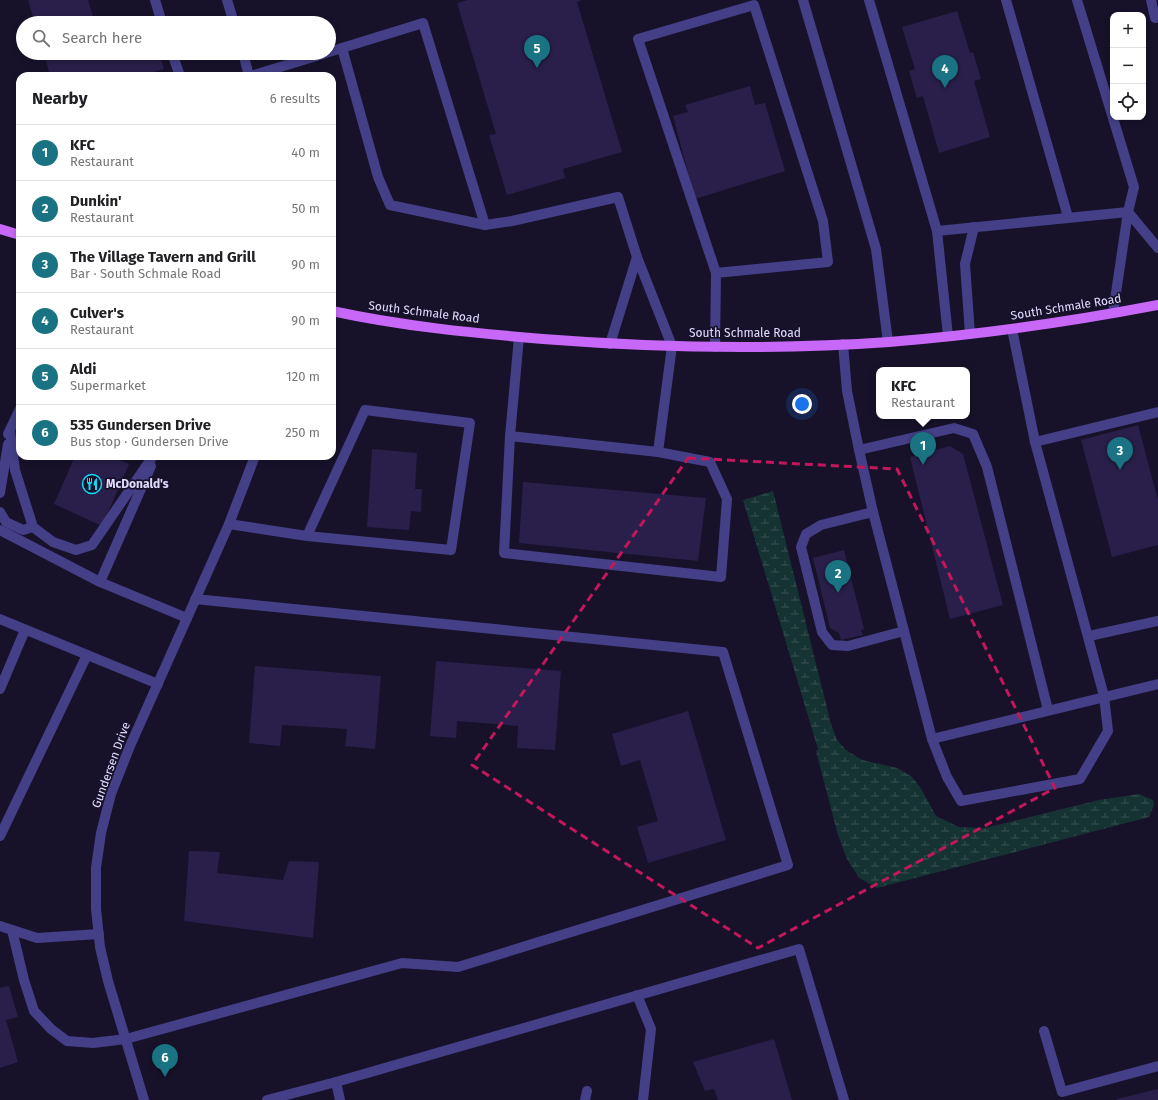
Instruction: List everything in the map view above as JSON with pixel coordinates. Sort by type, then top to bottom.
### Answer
[{"type":"main road","points":[[0,229],[16,234]]},
{"type":"main road","name":"South Schmale Road","points":[[336,313],[399,324],[519,337],[610,344],[715,347],[888,342],[1012,329],[1158,305]]},
{"type":"street","points":[[155,0],[160,16]]},
{"type":"street","points":[[227,0],[232,16]]},
{"type":"street","points":[[803,0],[876,249],[888,342]]},
{"type":"street","points":[[869,0],[937,231],[948,336]]},
{"type":"street","points":[[1006,0],[1068,217]]},
{"type":"street","points":[[1077,0],[1134,187],[1128,212],[1113,313]]},
{"type":"street","points":[[1151,0],[1155,18],[1158,17]]},
{"type":"street","points":[[715,347],[716,273],[638,40],[754,5],[823,221],[828,262],[716,273]]},
{"type":"street","points":[[336,50],[423,23],[485,225]]},
{"type":"street","points":[[342,48],[378,177],[390,205],[485,225],[618,197],[637,257],[672,346],[658,452]]},
{"type":"street","points":[[174,60],[179,72]]},
{"type":"street","points":[[245,60],[249,72]]},
{"type":"street","points":[[264,72],[304,60]]},
{"type":"street","points":[[937,231],[1128,212]]},
{"type":"street","points":[[1128,212],[1158,248]]},
{"type":"street","points":[[970,334],[965,264],[974,227]]},
{"type":"street","points":[[610,344],[637,257]]},
{"type":"street","points":[[843,344],[847,391],[873,512],[932,739],[947,777],[961,801],[1080,779],[1108,732],[1104,696],[1089,636],[1035,442],[1012,329]]},
{"type":"street","points":[[510,436],[658,452],[710,462],[727,499],[721,577],[504,553],[510,436],[519,337]]},
{"type":"street","points":[[229,524],[307,536],[451,550],[470,423],[365,410],[307,536]]},
{"type":"street","points":[[1035,442],[1158,412]]},
{"type":"street","points":[[0,450],[16,417]]},
{"type":"street","points":[[859,450],[954,428],[973,434],[987,467],[1048,710]]},
{"type":"street","points":[[0,493],[10,430]]},
{"type":"street","points":[[10,430],[15,470],[34,527],[53,542],[76,550],[92,545],[149,460]]},
{"type":"street","points":[[100,582],[154,460]]},
{"type":"street","name":"Gundersen Drive","points":[[144,1100],[108,980],[100,948],[96,909],[96,868],[101,833],[111,794],[130,746],[229,524],[253,460]]},
{"type":"street","points":[[0,512],[6,522],[23,530],[34,527]]},
{"type":"street","points":[[873,512],[821,525],[806,534],[801,547],[822,632],[832,645],[848,646],[904,631]]},
{"type":"street","points":[[0,530],[100,582],[187,618]]},
{"type":"street","points":[[12,930],[24,980],[34,1011],[51,1029],[67,1041],[93,1043],[126,1039],[402,963],[458,967],[788,865],[723,652],[195,600]]},
{"type":"street","points":[[0,619],[158,684]]},
{"type":"street","points":[[1089,636],[1158,621]]},
{"type":"street","points":[[0,689],[25,630]]},
{"type":"street","points":[[0,836],[87,655]]},
{"type":"street","points":[[932,739],[1158,684]]},
{"type":"street","points":[[0,926],[37,938],[99,934]]},
{"type":"street","points":[[267,1100],[336,1082],[799,949],[844,1100]]},
{"type":"street","points":[[637,995],[651,1029],[642,1100]]},
{"type":"street","points":[[1044,1031],[1062,1092],[1158,1066]]},
{"type":"street","points":[[336,1082],[340,1100]]},
{"type":"highlighted area","points":[[688,458],[897,469],[1055,788],[758,948],[472,765]]},
{"type":"green space","points":[[773,491],[831,724],[837,740],[846,750],[862,760],[897,768],[911,776],[920,787],[936,816],[959,827],[985,828],[1099,800],[1139,794],[1153,800],[1154,805],[1149,817],[877,888],[859,878],[847,859],[838,835],[816,751],[818,749],[743,500]]},
{"type":"building","points":[[28,0],[88,0],[93,16],[33,16]]},
{"type":"building","points":[[468,0],[582,0],[577,2],[622,152],[563,169],[565,178],[507,195],[489,135],[496,134],[457,3]]},
{"type":"building","points":[[957,11],[970,53],[973,52],[981,79],[974,81],[990,137],[939,153],[923,96],[917,98],[909,71],[915,69],[902,27]]},
{"type":"building","points":[[46,60],[161,60],[164,69],[153,72],[49,72]]},
{"type":"building","points":[[750,86],[755,105],[765,103],[785,171],[695,199],[673,116],[688,112],[685,105]]},
{"type":"building","points":[[1138,425],[1158,500],[1158,545],[1112,557],[1081,440]]},
{"type":"building","points":[[950,446],[963,454],[1003,605],[950,619],[910,457]]},
{"type":"building","points":[[372,449],[417,453],[415,489],[422,489],[421,512],[411,511],[409,530],[367,527]]},
{"type":"building","name":"McDonald's","points":[[73,460],[120,460],[129,464],[102,526],[54,504]]},
{"type":"building","points":[[523,482],[706,498],[698,561],[519,543]]},
{"type":"building","points":[[844,550],[864,629],[861,630],[863,635],[841,640],[839,633],[830,628],[813,558]]},
{"type":"building","points":[[436,661],[561,671],[555,750],[517,748],[518,726],[457,721],[456,738],[430,736]]},
{"type":"building","points":[[255,666],[381,676],[375,749],[345,746],[347,729],[282,725],[280,746],[249,743]]},
{"type":"building","points":[[688,711],[726,840],[648,863],[637,827],[658,821],[640,760],[621,766],[612,734]]},
{"type":"building","points":[[189,851],[220,852],[217,873],[283,880],[289,861],[319,862],[313,938],[184,921]]},
{"type":"building","points":[[9,986],[18,1017],[6,1020],[18,1062],[0,1068],[0,988]]},
{"type":"building","points":[[774,1039],[792,1100],[718,1100],[714,1089],[705,1091],[693,1062]]},
{"type":"building","points":[[1158,1089],[1158,1100],[1117,1100],[1117,1099]]},
{"type":"place","name":"Aldi","points":[[537,68]]},
{"type":"place","name":"Culver's","points":[[945,88]]},
{"type":"place","name":"KFC","points":[[923,465]]},
{"type":"place","name":"The Village Tavern and Grill","points":[[1120,470]]},
{"type":"place","name":"McDonald's","points":[[92,484]]},
{"type":"place","name":"Dunkin'","points":[[838,593]]},
{"type":"place","name":"535 Gundersen Drive","points":[[165,1077]]}]
